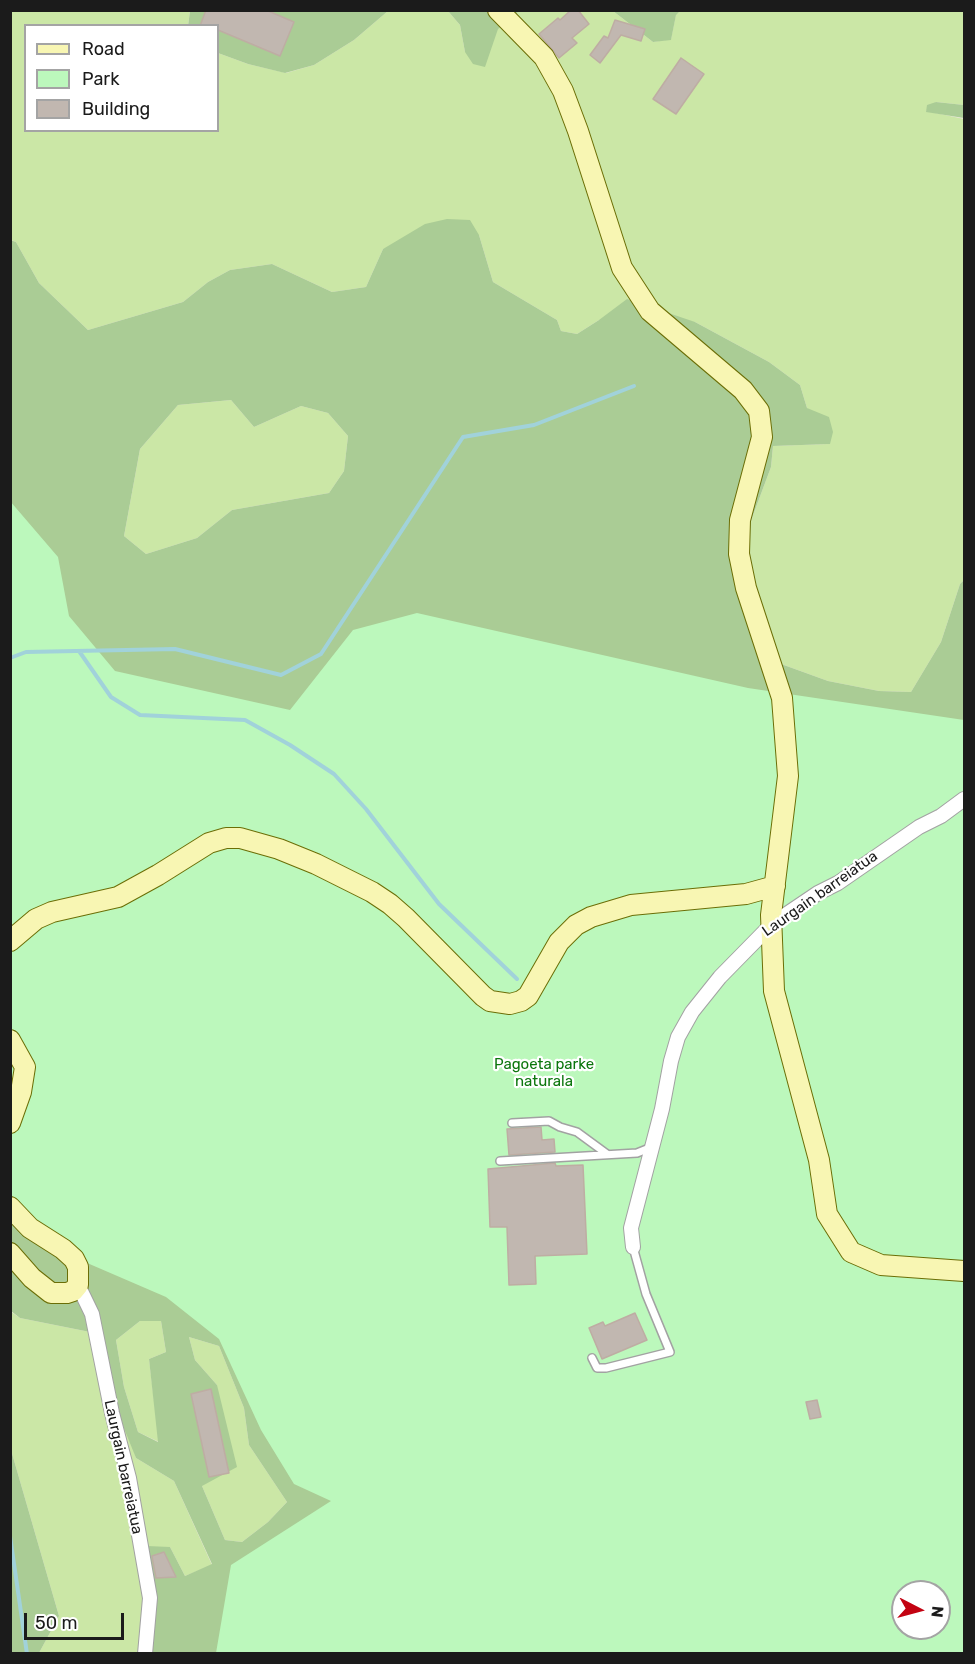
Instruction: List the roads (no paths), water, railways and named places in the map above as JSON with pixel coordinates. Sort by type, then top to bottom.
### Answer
[{"type":"main road","points":[[498,10],[544,57],[563,91],[622,268],[650,311],[742,390],[759,411],[762,437],[740,520],[740,554],[746,588],[782,698],[788,776],[774,886],[772,924],[774,991],[819,1160],[827,1214],[851,1252],[881,1265],[964,1271]]},
{"type":"main road","points":[[10,941],[36,919],[52,912],[118,897],[209,843],[226,838],[240,838],[279,849],[316,864],[372,892],[406,918],[483,996],[490,1001],[510,1004],[519,1002],[528,996],[560,942],[576,926],[591,917],[626,906],[746,894],[774,886]]},
{"type":"main road","points":[[10,1040],[25,1067],[21,1092],[10,1123]]},
{"type":"main road","points":[[10,1207],[30,1228],[63,1249],[74,1259],[78,1267],[78,1285],[73,1291],[67,1293],[51,1293],[32,1278],[10,1252]]},
{"type":"street","name":"Laurgain barreiatua","points":[[633,1247],[631,1228],[662,1109],[671,1061],[678,1036],[692,1012],[720,977],[772,924],[964,799]]},
{"type":"street","name":"Laurgain barreiatua","points":[[78,1285],[93,1314],[112,1413],[129,1478],[150,1598],[145,1653]]},
{"type":"lane","points":[[512,1123],[549,1121],[577,1132],[607,1154]]},
{"type":"lane","points":[[500,1161],[637,1152],[652,1147]]},
{"type":"lane","points":[[592,1358],[597,1368],[606,1368],[670,1352],[646,1293],[633,1247]]},
{"type":"waterway","points":[[10,658],[26,652],[175,649],[281,675],[321,654],[463,437],[534,425],[634,386]]},
{"type":"waterway","points":[[79,651],[111,697],[140,715],[245,720],[290,745],[334,774],[366,809],[439,904],[517,979]]},
{"type":"waterway","points":[[10,1536],[27,1654]]},
{"type":"park label","name":"Pagoeta parke naturala","points":[[544,1074]]}]
